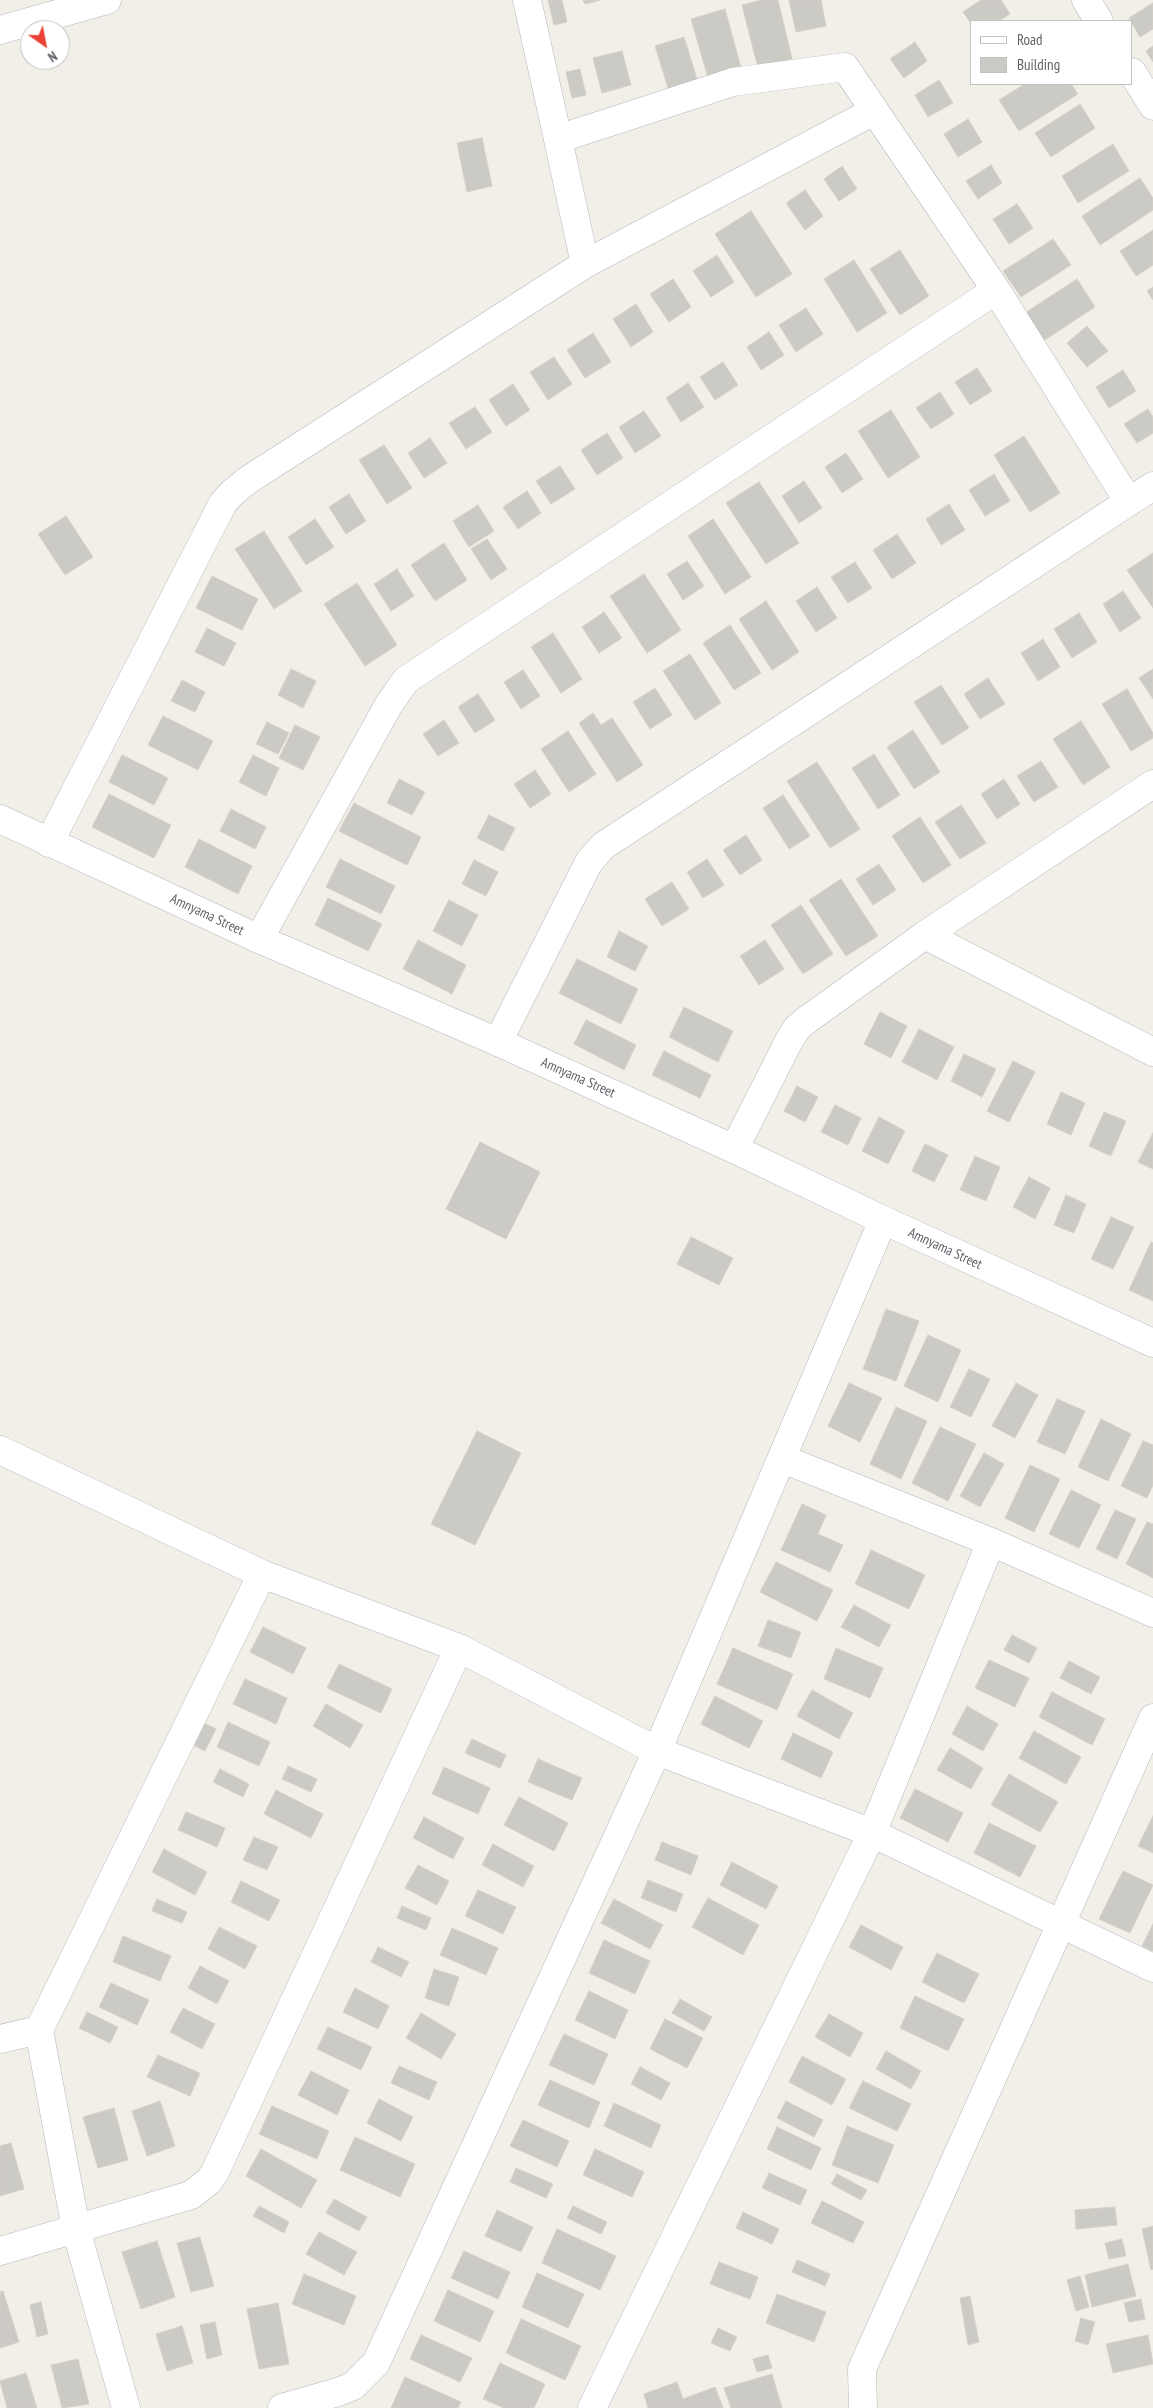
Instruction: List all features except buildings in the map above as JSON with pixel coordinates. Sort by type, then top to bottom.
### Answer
[{"type":"street","points":[[0,30],[107,0]]},
{"type":"street","points":[[527,0],[585,264]]},
{"type":"street","points":[[1086,0],[1098,20]]},
{"type":"street","points":[[558,140],[733,82],[845,68],[996,290],[1129,502]]},
{"type":"street","points":[[1133,74],[1153,106]]},
{"type":"street","points":[[49,843],[223,503],[232,493],[248,480],[585,264],[874,111]]},
{"type":"street","points":[[259,939],[388,706],[406,680],[996,290]]},
{"type":"street","points":[[498,1042],[589,862],[603,846],[1153,486]]},
{"type":"street","points":[[734,1149],[797,1028],[925,935],[1153,784]]},
{"type":"street","name":"Amnyama Street","points":[[0,819],[259,939],[498,1042],[734,1149],[883,1220],[1153,1343]]},
{"type":"street","points":[[925,935],[1153,1052]]},
{"type":"street","points":[[282,2408],[353,2386],[376,2364],[657,1751],[783,1459],[883,1220]]},
{"type":"street","points":[[0,1450],[262,1574],[459,1648],[657,1751],[872,1833],[1153,1968]]},
{"type":"street","points":[[783,1459],[990,1542],[1153,1613]]},
{"type":"street","points":[[592,2408],[872,1833],[990,1542]]},
{"type":"street","points":[[126,2408],[76,2229],[39,2030],[262,1574]]},
{"type":"street","points":[[0,2252],[191,2195],[208,2181],[215,2172],[459,1648]]},
{"type":"street","points":[[863,2408],[862,2369],[1152,1722]]},
{"type":"street","points":[[0,2039],[39,2030]]}]
